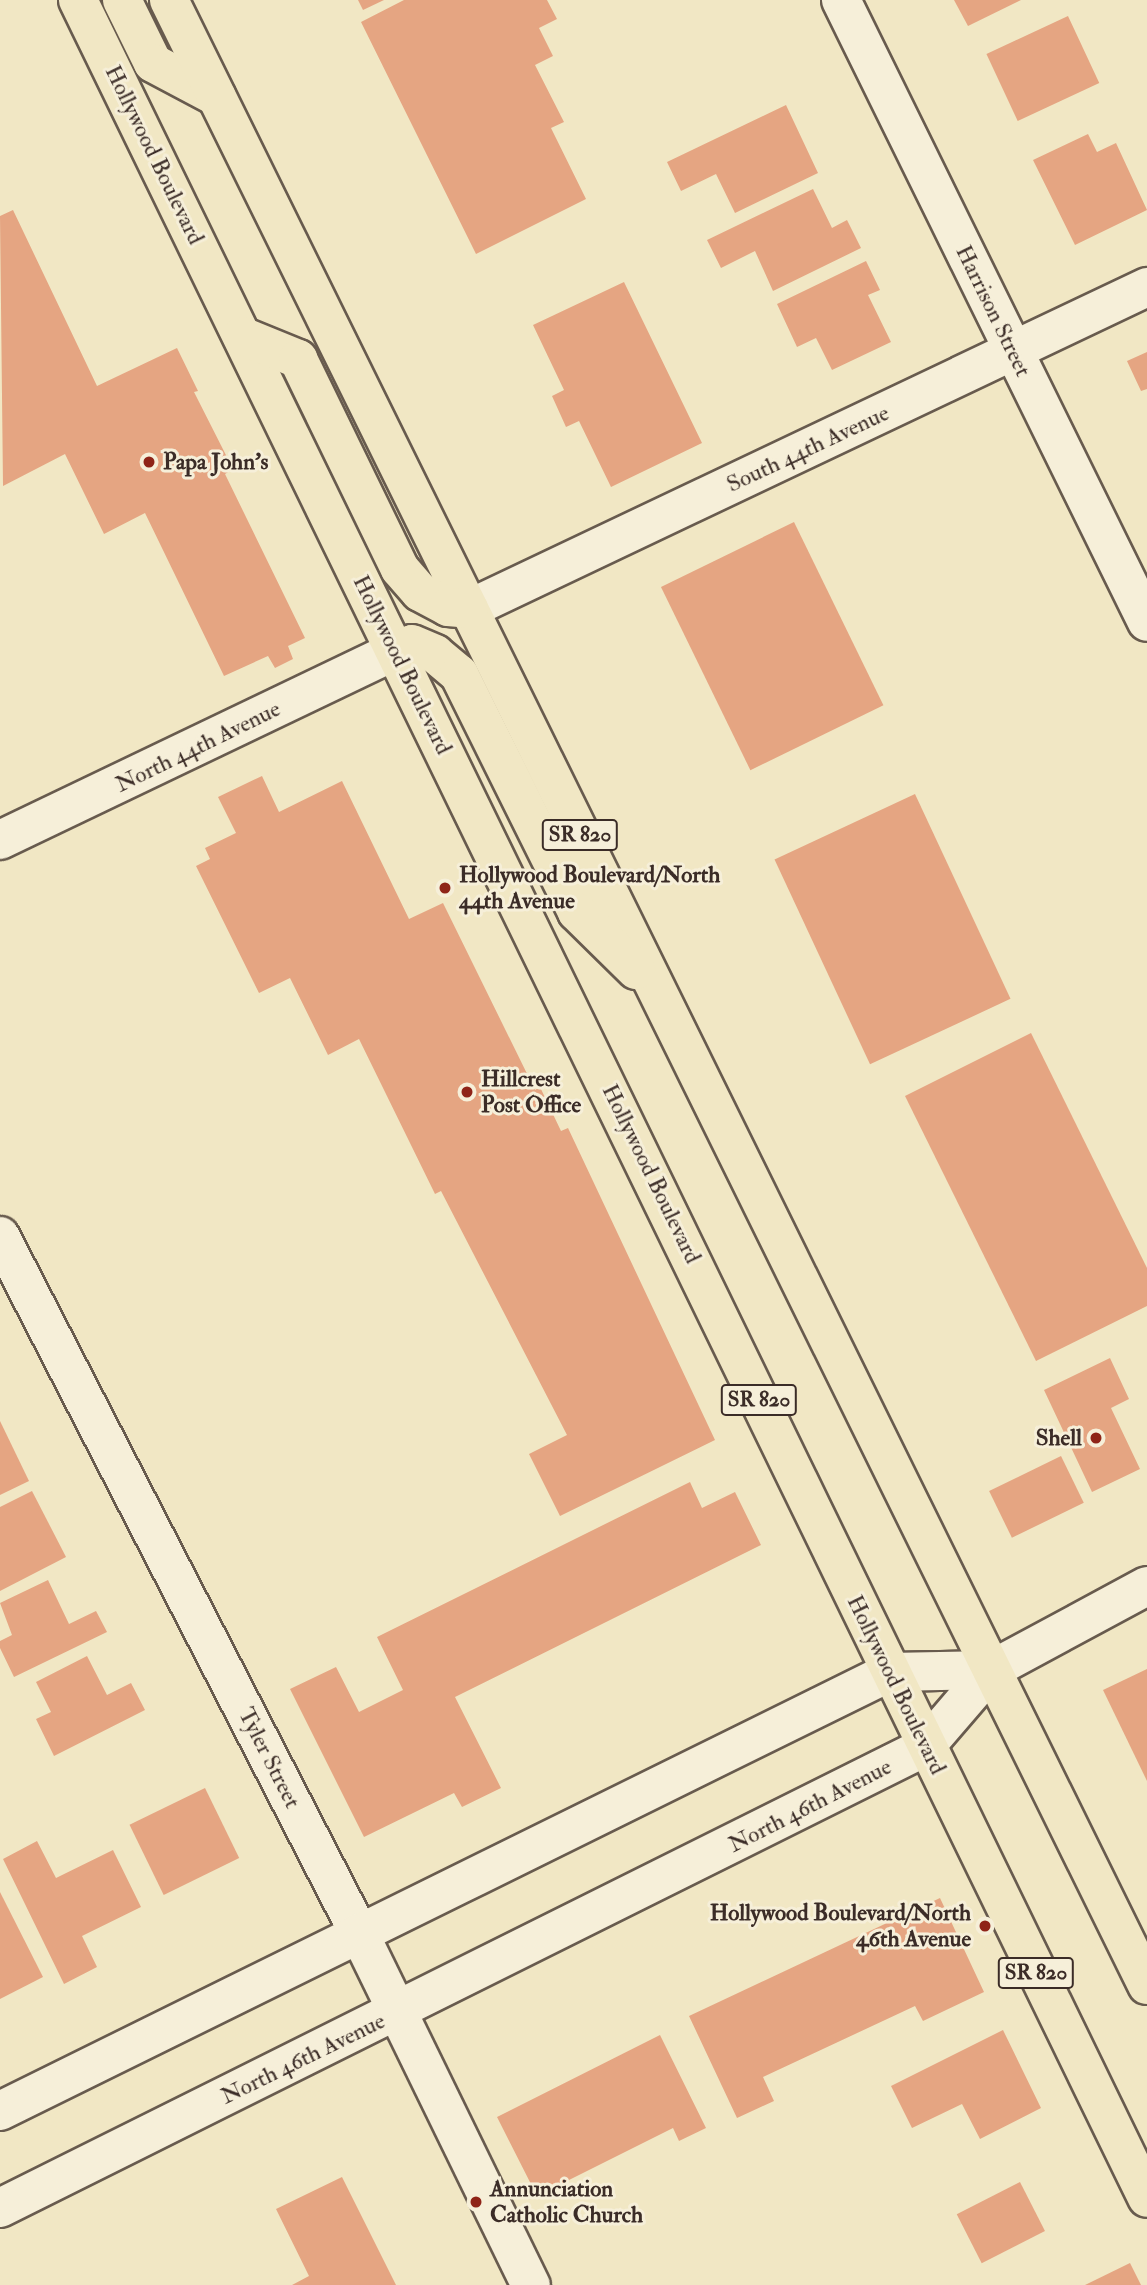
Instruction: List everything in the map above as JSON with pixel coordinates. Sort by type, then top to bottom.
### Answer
[{"type":"highway","name":"Hollywood Boulevard","points":[[78,0],[925,1747],[1147,2198]]},
{"type":"highway","points":[[121,0],[153,63],[217,97]]},
{"type":"highway","name":"SR 820","points":[[169,0],[1147,1985]]},
{"type":"highway","points":[[242,336],[298,359],[400,569],[420,592],[448,607],[469,609]]},
{"type":"highway","points":[[395,651],[412,644],[435,653],[459,674],[577,912],[658,991]]},
{"type":"street","name":"Harrison Street","points":[[841,0],[1147,622]]},
{"type":"street","name":"South 44th Avenue","points":[[469,609],[1014,353],[1147,287]]},
{"type":"street","name":"North 44th Avenue","points":[[0,840],[395,651]]},
{"type":"street","name":"Tyler Street","points":[[0,1236],[359,1933],[531,2285]]},
{"type":"street","points":[[0,2111],[890,1672],[991,1670],[1147,1586]]},
{"type":"street","name":"North 46th Avenue","points":[[0,2208],[397,2013],[925,1747],[991,1670]]},
{"type":"building","points":[[358,0],[384,0],[363,10]]},
{"type":"building","points":[[404,0],[547,0],[557,19],[539,28],[553,56],[535,65],[564,122],[551,128],[586,199],[476,254],[361,22]]},
{"type":"building","points":[[954,0],[1021,0],[968,26]]},
{"type":"building","points":[[1068,16],[1099,83],[1018,121],[986,54]]},
{"type":"building","points":[[786,105],[818,173],[735,213],[716,174],[681,191],[667,162]]},
{"type":"building","points":[[1088,134],[1097,152],[1116,143],[1147,210],[1075,245],[1033,160]]},
{"type":"building","points":[[813,189],[832,228],[847,220],[861,248],[773,291],[755,251],[721,268],[707,240]]},
{"type":"building","points":[[13,210],[97,386],[177,348],[198,391],[194,392],[233,469],[225,474],[305,638],[288,646],[293,659],[275,668],[268,656],[224,676],[145,513],[104,534],[65,454],[3,486],[0,216]]},
{"type":"building","points":[[866,261],[880,290],[868,295],[891,342],[832,370],[816,338],[797,347],[777,304]]},
{"type":"building","points":[[624,282],[702,443],[611,487],[579,421],[566,427],[552,396],[564,390],[533,325]]},
{"type":"building","points":[[1147,352],[1147,389],[1141,391],[1127,361]]},
{"type":"building","points":[[794,522],[883,705],[750,770],[661,587]]},
{"type":"building","points":[[262,776],[279,812],[342,781],[409,919],[443,903],[535,1090],[540,1087],[561,1131],[568,1128],[715,1440],[560,1516],[529,1454],[567,1435],[441,1191],[435,1194],[359,1039],[328,1055],[290,978],[259,993],[196,866],[210,859],[205,848],[236,833],[218,797]]},
{"type":"building","points":[[915,794],[1011,999],[870,1064],[775,860]]},
{"type":"building","points":[[1031,1033],[1147,1268],[1147,1306],[1036,1361],[905,1096]]},
{"type":"building","name":"Shell","points":[[1110,1358],[1129,1399],[1111,1408],[1140,1469],[1092,1492],[1044,1390]]},
{"type":"building","points":[[0,1421],[29,1481],[0,1495]]},
{"type":"building","points":[[1061,1456],[1084,1503],[1012,1538],[989,1491]]},
{"type":"building","points":[[690,1482],[702,1508],[735,1492],[761,1545],[455,1697],[501,1788],[462,1807],[454,1793],[364,1837],[290,1689],[336,1667],[359,1712],[403,1690],[377,1637]]},
{"type":"building","points":[[32,1491],[66,1557],[0,1591],[0,1507]]},
{"type":"building","points":[[48,1580],[69,1624],[96,1611],[107,1632],[14,1677],[0,1648],[0,1641],[12,1635],[0,1603]]},
{"type":"building","points":[[87,1656],[107,1695],[131,1683],[145,1710],[54,1756],[36,1719],[51,1712],[36,1682]]},
{"type":"building","points":[[1147,1669],[1147,1781],[1103,1690]]},
{"type":"building","points":[[205,1788],[239,1858],[164,1895],[130,1825]]},
{"type":"building","points":[[37,1841],[56,1878],[113,1850],[141,1907],[82,1936],[97,1967],[64,1984],[3,1859]]},
{"type":"building","points":[[0,1892],[43,1977],[0,1999]]},
{"type":"building","points":[[940,1898],[984,1992],[923,2021],[915,2006],[763,2077],[774,2101],[737,2118],[689,2016]]},
{"type":"building","points":[[1003,2030],[1041,2108],[980,2139],[962,2104],[912,2128],[891,2086]]},
{"type":"building","points":[[660,2035],[706,2128],[679,2141],[673,2128],[537,2196],[497,2117]]},
{"type":"building","points":[[342,2177],[396,2285],[292,2285],[309,2276],[276,2209]]},
{"type":"building","points":[[1020,2182],[1045,2231],[982,2263],[957,2214]]},
{"type":"building","points":[[1130,2263],[1141,2285],[1085,2285]]},
{"type":"place","name":"Papa John's","points":[[149,462]]},
{"type":"place","name":"Hollywood Boulevard/North 44th Avenue","points":[[445,888]]},
{"type":"place","name":"Hillcrest Post Office","points":[[467,1092]]},
{"type":"place","name":"Shell","points":[[1096,1438]]},
{"type":"place","name":"Hollywood Boulevard/North 46th Avenue","points":[[985,1926]]},
{"type":"place","name":"Annunciation Catholic Church","points":[[476,2202]]}]
